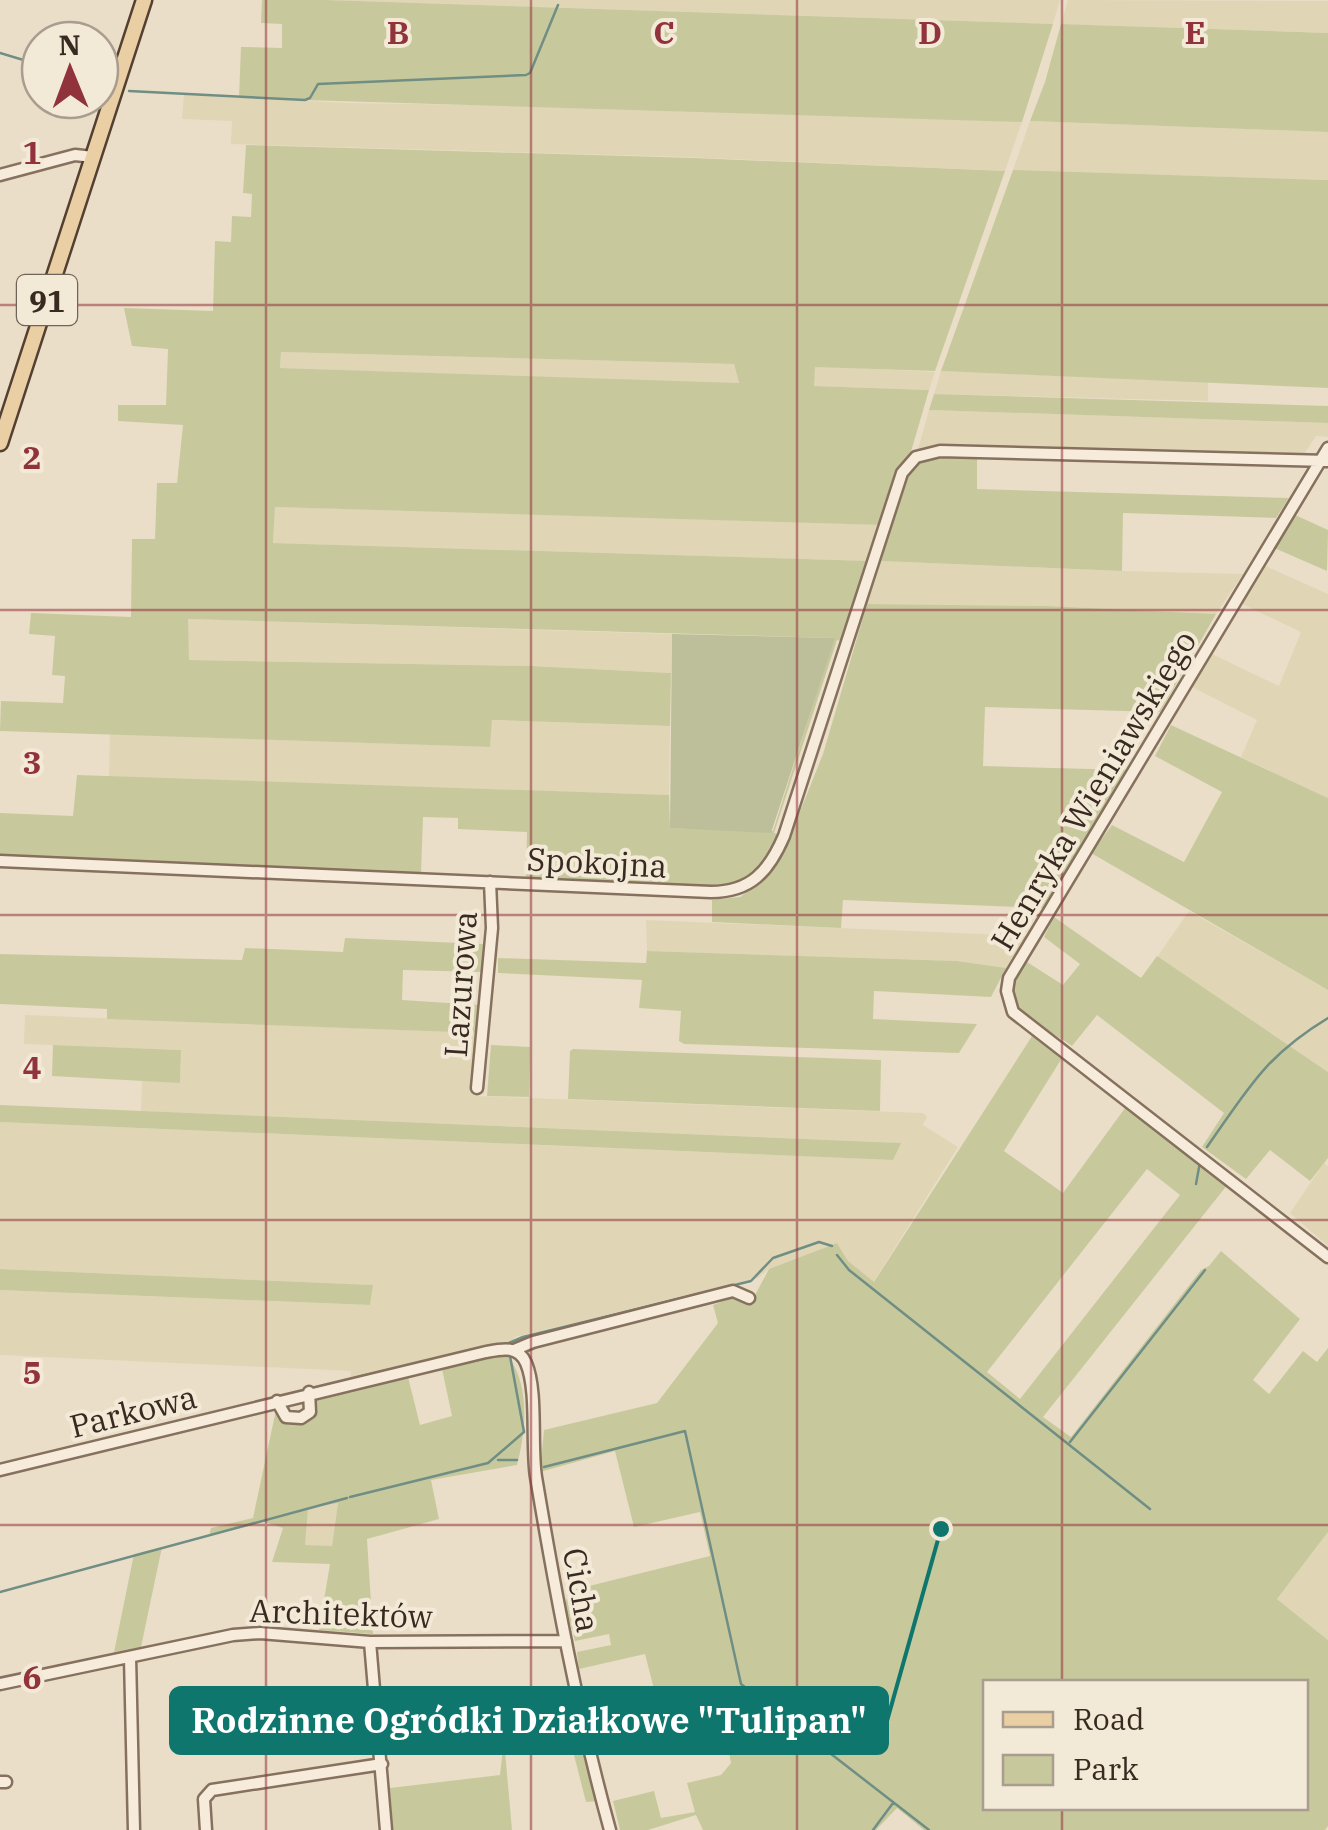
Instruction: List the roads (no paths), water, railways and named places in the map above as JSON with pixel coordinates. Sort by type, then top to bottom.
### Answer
[{"type":"main road","name":"91","points":[[0,444],[144,0]]},
{"type":"street","points":[[0,174],[76,155],[93,157]]},
{"type":"street","name":"Henryka Wieniawskiego","points":[[1328,448],[1009,978],[1007,990],[1013,1012],[1328,1257]]},
{"type":"street","name":"Spokojna","points":[[0,861],[724,892],[738,889],[760,878],[784,836],[902,474],[916,457],[940,451],[1323,461]]},
{"type":"street","name":"Lazurowa","points":[[477,1088],[492,928],[490,882]]},
{"type":"street","name":"Parkowa","points":[[0,1470],[486,1352],[506,1348],[518,1353],[533,1342],[733,1291],[748,1298]]},
{"type":"street","name":"Cicha","points":[[518,1353],[528,1366],[535,1472],[566,1641],[610,1830]]},
{"type":"street","name":"Parkowa","points":[[277,1401],[286,1417],[301,1418],[310,1412],[310,1392]]},
{"type":"street","name":"Architektów","points":[[0,1684],[233,1635],[260,1633],[370,1642],[566,1641]]},
{"type":"street","points":[[370,1642],[386,1830]]},
{"type":"street","points":[[130,1657],[134,1830]]},
{"type":"street","points":[[206,1830],[204,1799],[212,1790],[382,1764]]},
{"type":"waterway","points":[[129,91],[305,100],[318,84],[526,75],[558,5]]},
{"type":"waterway","points":[[0,53],[20,59]]},
{"type":"waterway","points":[[1207,1147],[1273,1060],[1328,1018]]},
{"type":"waterway","points":[[1196,1184],[1200,1162]]},
{"type":"waterway","points":[[509,1343],[751,1281],[773,1258],[819,1242],[832,1246]]},
{"type":"waterway","points":[[837,1255],[849,1270],[1150,1509]]},
{"type":"waterway","points":[[1070,1442],[1205,1270]]},
{"type":"waterway","points":[[350,1497],[488,1463],[524,1432],[510,1356]]},
{"type":"waterway","points":[[544,1467],[685,1431],[741,1684],[929,1830]]},
{"type":"waterway","points":[[498,1460],[517,1460]]},
{"type":"waterway","points":[[0,1592],[347,1498]]},
{"type":"waterway","points":[[597,1746],[740,1714],[757,1701]]},
{"type":"waterway","points":[[873,1830],[893,1803]]},
{"type":"place","name":"Rodzinne Ogródki Działkowe \"Tulipan\"","points":[[941,1529]]}]
